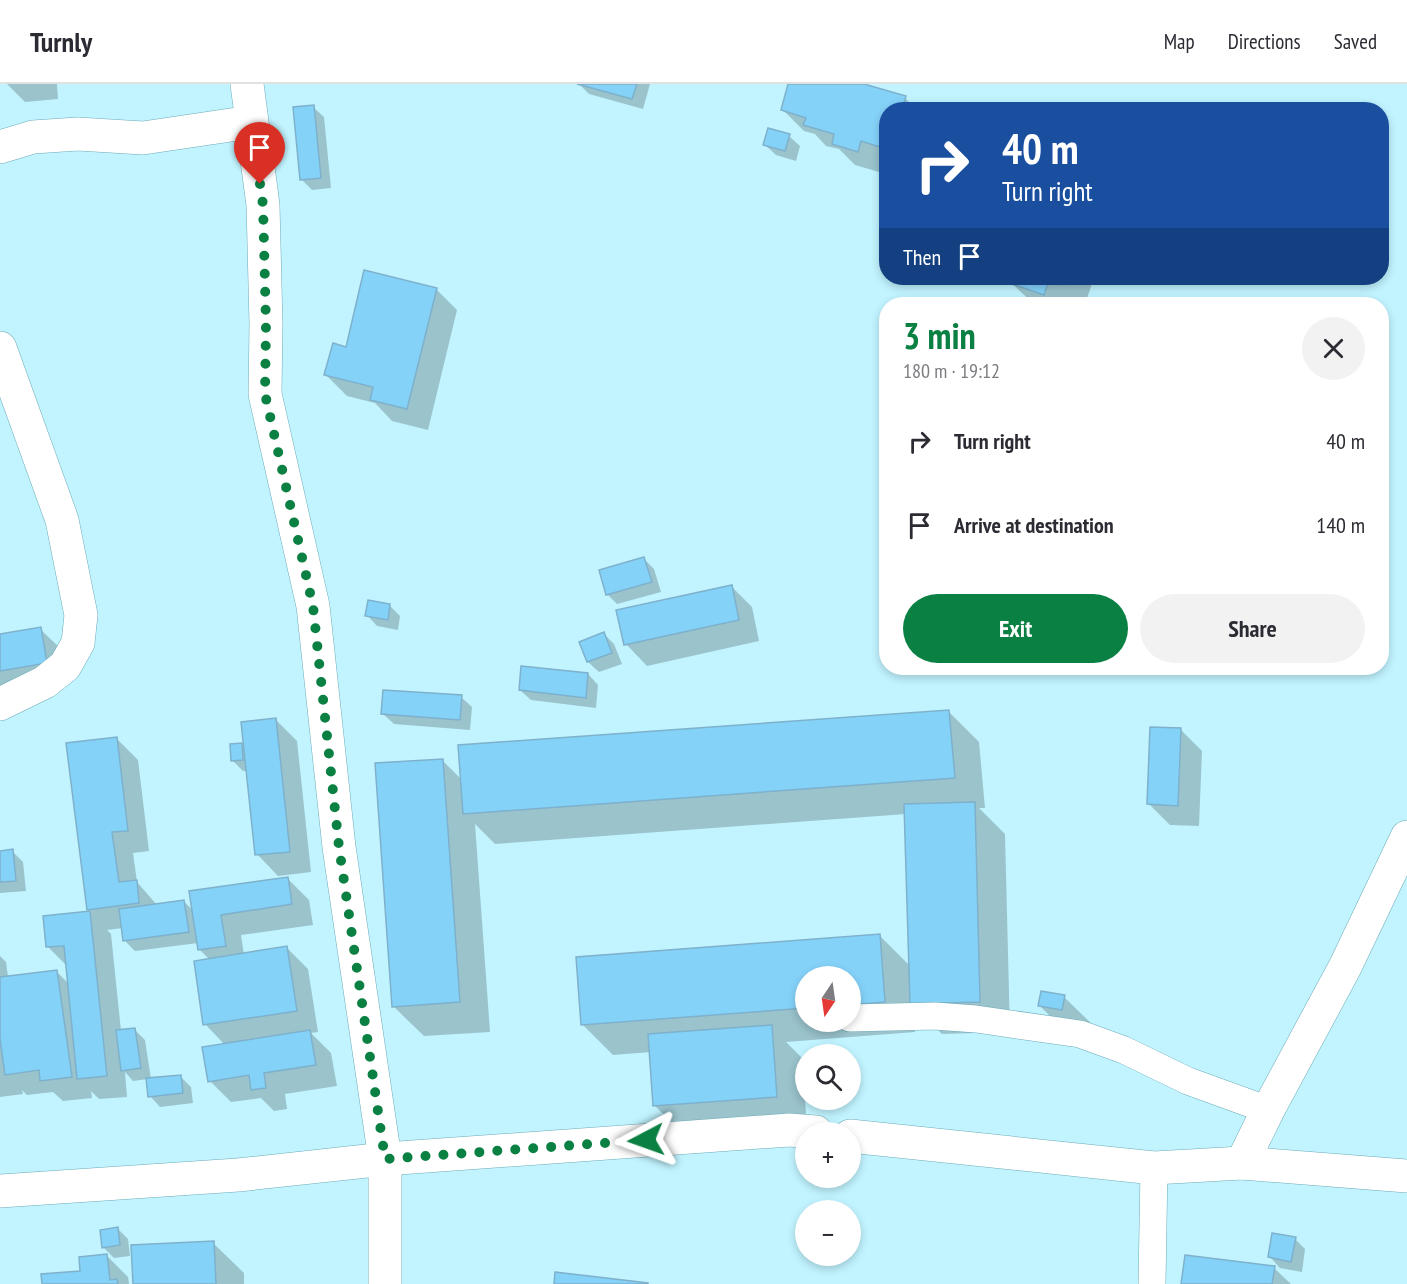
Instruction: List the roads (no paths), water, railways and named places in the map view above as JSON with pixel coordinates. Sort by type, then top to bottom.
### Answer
[{"type":"street","points":[[247,84],[263,205],[265,394],[313,606],[339,847],[385,1159],[385,1284]]},
{"type":"street","points":[[0,147],[33,136],[78,134],[143,138],[251,122]]},
{"type":"street","points":[[0,704],[45,682],[65,666],[78,644],[81,615],[62,520],[1,354]]},
{"type":"street","points":[[1242,1163],[1345,968],[1407,837]]},
{"type":"street","points":[[0,1191],[238,1175],[385,1159],[795,1130]]},
{"type":"street","points":[[861,1137],[1154,1168],[1242,1163],[1407,1176]]},
{"type":"lane","points":[[861,1017],[935,1016],[976,1019],[1080,1034],[1124,1050],[1188,1082],[1268,1110]]},
{"type":"lane","points":[[1152,1284],[1154,1168]]}]
